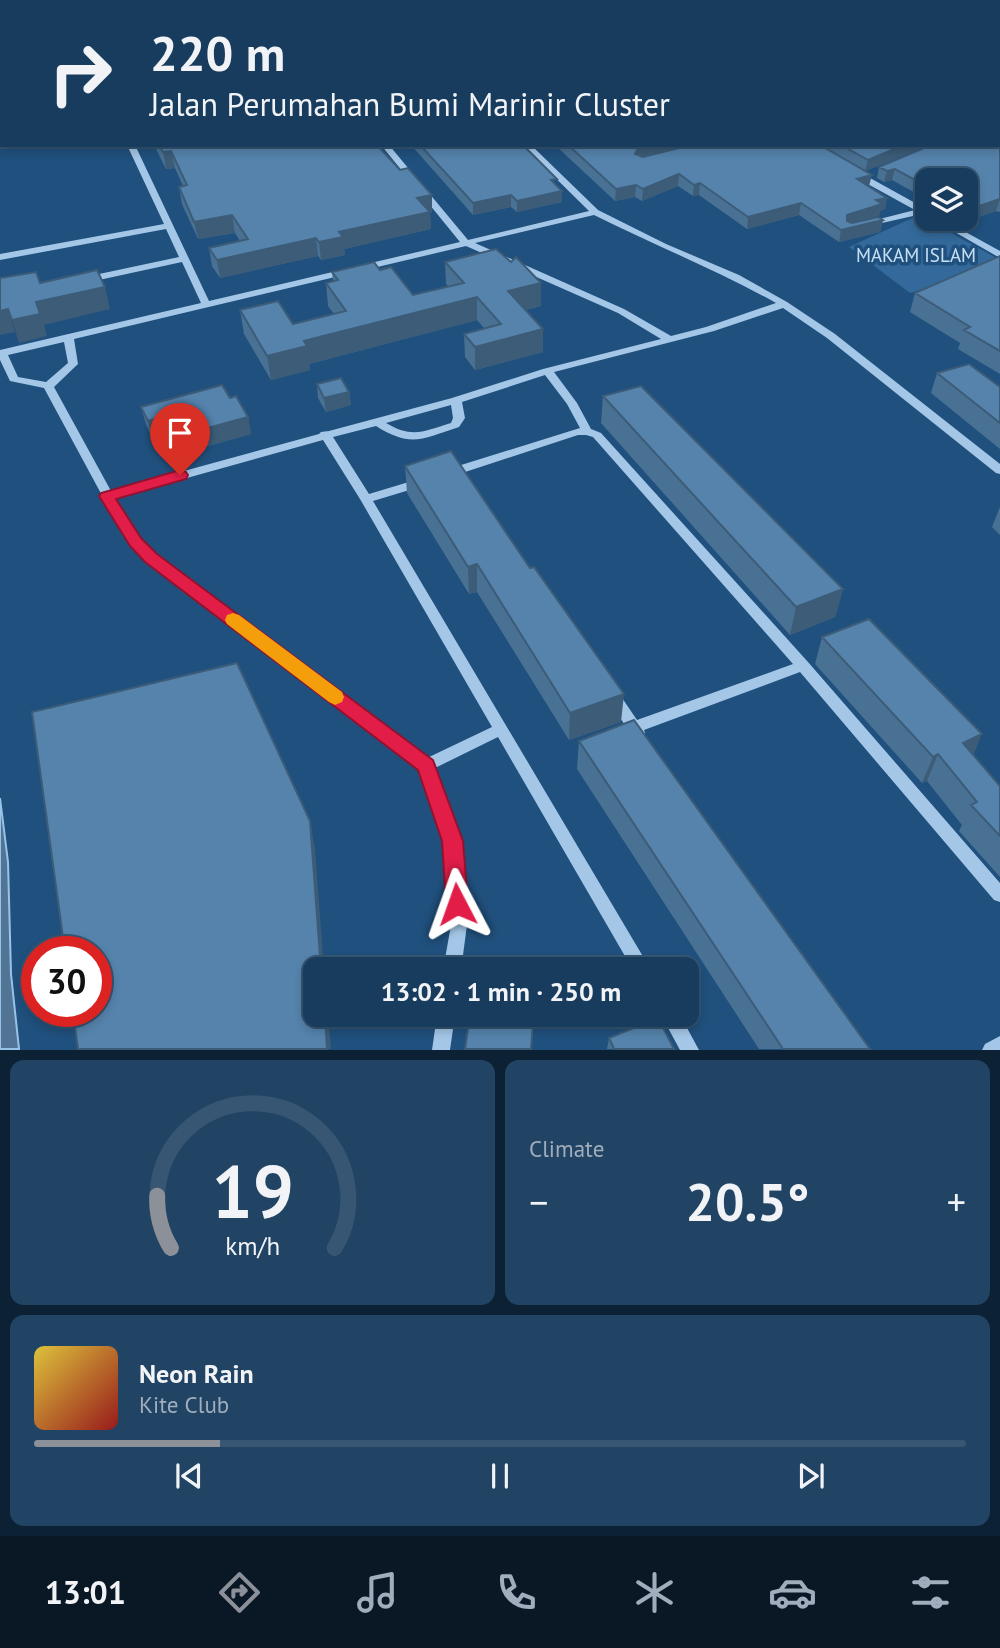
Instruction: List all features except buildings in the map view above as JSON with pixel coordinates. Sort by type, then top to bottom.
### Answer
[{"type":"street","points":[[132,147],[206,304]]},
{"type":"street","points":[[387,147],[466,243],[621,311],[669,339]]},
{"type":"street","points":[[528,147],[595,212],[663,246],[736,277],[784,304],[850,351],[1000,470]]},
{"type":"street","points":[[852,171],[915,207]]},
{"type":"street","points":[[863,178],[874,173]]},
{"type":"street","points":[[48,386],[14,379],[1,353],[595,212]]},
{"type":"street","points":[[862,227],[915,215]]},
{"type":"street","points":[[0,257],[169,226]]},
{"type":"street","points":[[957,231],[1000,256]]},
{"type":"street","points":[[79,281],[184,259]]},
{"type":"street","points":[[107,496],[456,400],[547,371],[735,322],[784,304]]},
{"type":"street","points":[[48,386],[73,364],[68,337]]},
{"type":"street","points":[[547,371],[572,403],[587,431]]},
{"type":"street","points":[[48,386],[107,496],[136,542],[151,558],[426,765],[453,841],[459,925],[454,957]]},
{"type":"street","points":[[376,421],[399,436],[412,438],[455,425],[459,418],[456,400]]},
{"type":"street","points":[[366,499],[461,477],[577,432],[587,431],[597,436],[803,666],[1000,895]]},
{"type":"street","points":[[325,434],[635,957]]},
{"type":"street","points":[[635,727],[803,666]]},
{"type":"street","points":[[604,683],[650,750]]},
{"type":"street","points":[[426,765],[502,729]]},
{"type":"street","points":[[441,1049],[444,1027]]},
{"type":"street","points":[[677,1027],[690,1049]]},
{"type":"street","points":[[991,1049],[1000,1045]]},
{"type":"green space","name":"MAKAM ISLAM","points":[[915,217],[915,231],[948,231],[1000,260],[1000,264],[910,293],[849,247]]},
{"type":"shaded area","points":[[0,798],[8,862],[11,974],[19,1049],[0,1049]]},
{"type":"slow traffic","points":[[233,620],[335,697]]},
{"type":"route","points":[[180,475],[107,496],[136,542],[151,558],[426,765],[453,841],[457,904]]}]
